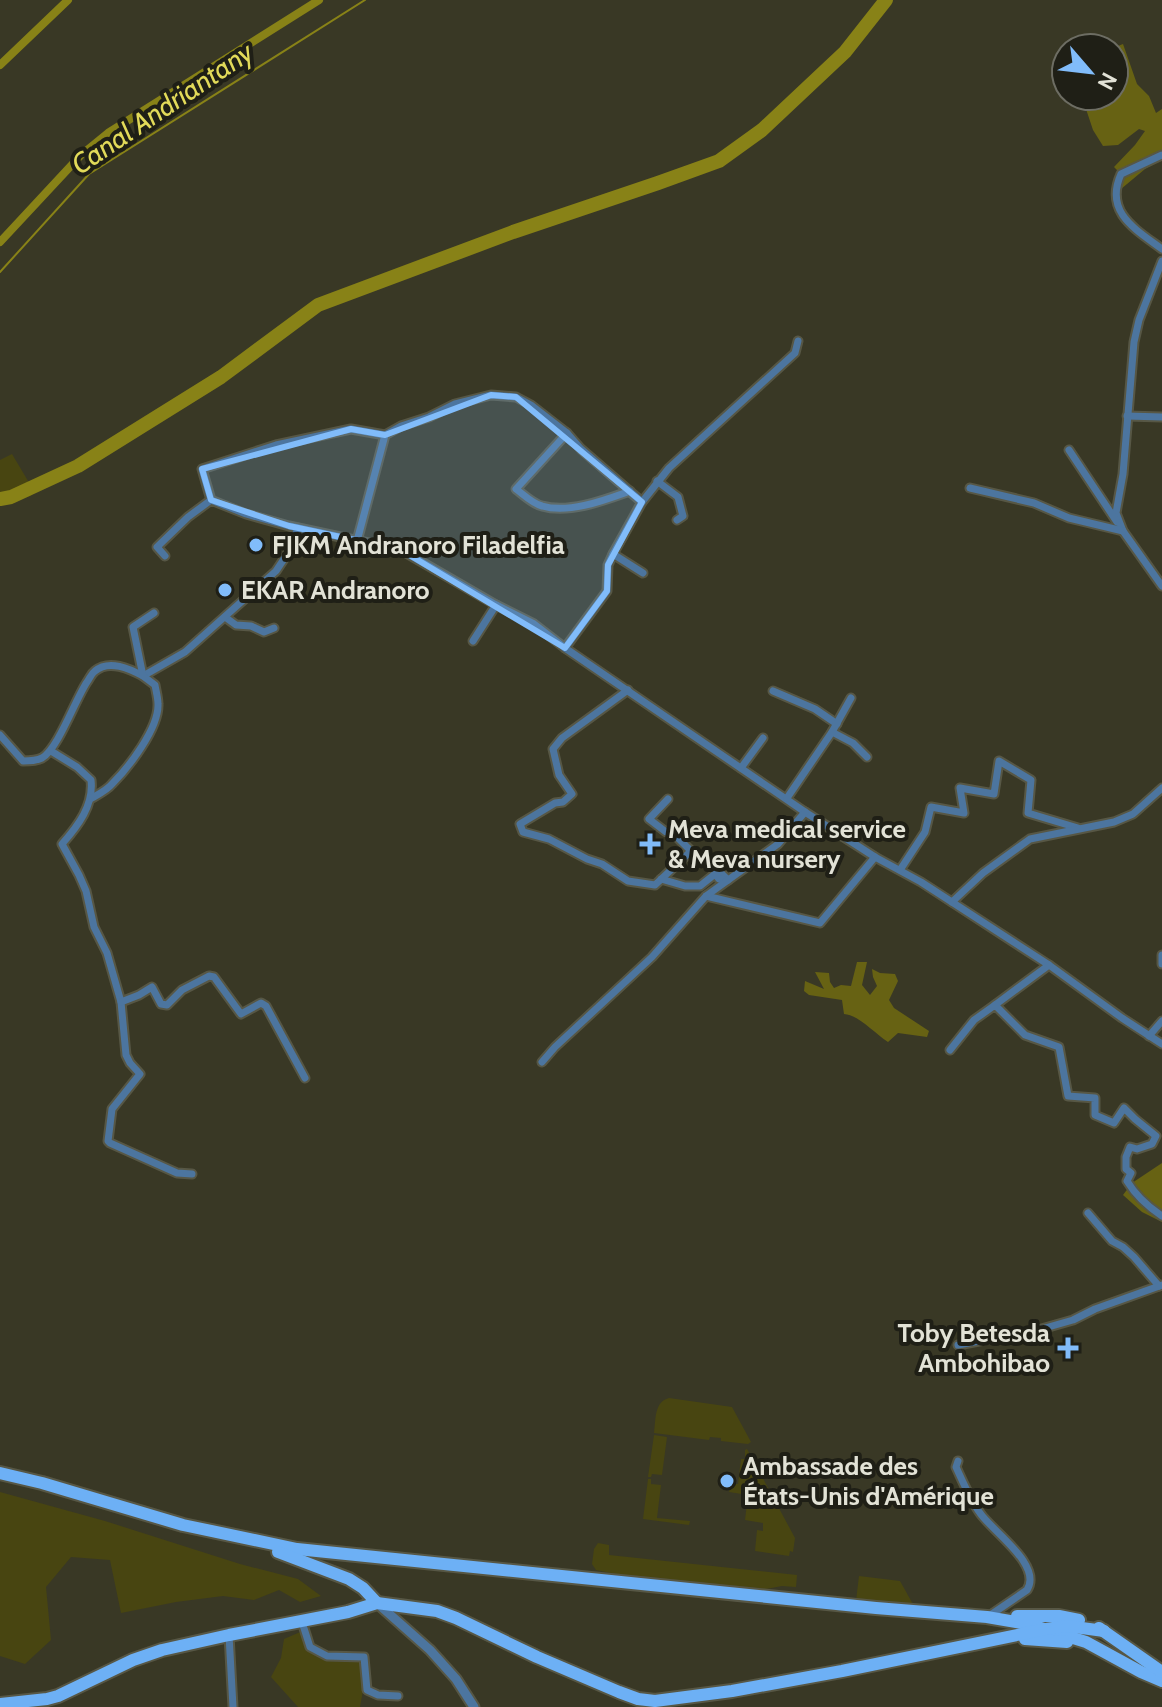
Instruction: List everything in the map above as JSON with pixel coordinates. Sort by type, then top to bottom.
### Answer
[{"type":"main road","points":[[0,1473],[183,1525],[297,1549],[987,1617],[1028,1624],[1086,1642],[1162,1681]]},
{"type":"main road","points":[[245,1540],[349,1579],[377,1603]]},
{"type":"main road","points":[[0,1704],[47,1699],[162,1650],[348,1612],[377,1603],[437,1611],[537,1657],[652,1704],[842,1671],[1046,1629],[1067,1626],[1104,1631]]},
{"type":"main road","points":[[987,1617],[1059,1616],[1082,1621],[1104,1631],[1162,1672]]},
{"type":"main road","points":[[971,1644],[1037,1638],[1101,1650]]},
{"type":"street","points":[[1162,155],[1121,174],[1115,187],[1115,202],[1123,216],[1162,249]]},
{"type":"street","points":[[1123,531],[1116,513],[1123,474],[1134,342],[1139,320],[1162,261]]},
{"type":"street","points":[[565,648],[607,591],[608,565],[613,554],[657,481],[795,353],[798,341]]},
{"type":"street","points":[[211,500],[202,469],[276,445],[351,429],[385,435],[455,404],[491,395],[516,397],[567,433],[642,502]]},
{"type":"street","points":[[1127,416],[1162,417]]},
{"type":"street","points":[[567,433],[516,489],[541,506],[550,507],[595,504],[630,491]]},
{"type":"street","points":[[357,541],[385,435]]},
{"type":"street","points":[[1069,450],[1162,586]]},
{"type":"street","points":[[657,481],[678,497],[683,516],[677,520]]},
{"type":"street","points":[[970,488],[1034,503],[1069,518],[1123,531]]},
{"type":"street","points":[[211,500],[246,514],[298,528],[401,550],[534,624],[805,812],[1049,965],[1162,1044]]},
{"type":"street","points":[[165,556],[157,547],[211,500]]},
{"type":"street","points":[[143,676],[185,652],[276,571],[288,553],[298,528]]},
{"type":"street","points":[[613,554],[643,573]]},
{"type":"street","points":[[473,641],[496,605]]},
{"type":"street","points":[[143,676],[133,627],[154,613]]},
{"type":"street","points":[[225,617],[236,625],[251,626],[264,632],[274,628]]},
{"type":"street","points":[[0,735],[23,761],[41,759],[51,751],[81,691],[95,671],[111,665],[128,668],[155,685],[159,706],[154,724],[139,751],[110,786],[92,798],[77,826],[62,844],[86,891],[94,927],[107,953],[121,1002],[126,1055],[140,1074],[112,1109],[108,1141],[177,1173],[192,1174]]},
{"type":"street","points":[[628,690],[562,738],[553,749],[559,775],[572,794],[563,802],[555,803],[520,824],[523,832],[549,839],[602,864],[628,881],[655,885],[691,851]]},
{"type":"street","points":[[773,691],[815,709],[837,724]]},
{"type":"street","points":[[787,798],[851,698]]},
{"type":"street","points":[[832,732],[853,743],[867,757]]},
{"type":"street","points":[[741,768],[763,738]]},
{"type":"street","points":[[51,751],[91,780],[92,798]]},
{"type":"street","points":[[900,870],[925,832],[931,807],[964,813],[960,788],[994,794],[999,761],[1031,780],[1028,813],[1078,828]]},
{"type":"street","points":[[952,902],[983,873],[1030,839],[1114,822],[1133,814],[1162,788]]},
{"type":"street","points":[[668,799],[649,819],[666,832],[672,832],[728,880]]},
{"type":"street","points":[[542,1062],[652,957],[706,896],[778,844],[805,812]]},
{"type":"street","points":[[706,896],[820,923],[875,857]]},
{"type":"street","points":[[661,879],[685,886],[700,886],[715,874],[719,879],[728,880]]},
{"type":"street","points":[[1162,955],[1162,964]]},
{"type":"street","points":[[950,1050],[974,1020],[1049,965]]},
{"type":"street","points":[[121,1002],[152,987],[161,1004],[167,1005],[182,990],[209,976],[214,977],[241,1014],[261,1003],[266,1006],[305,1078]]},
{"type":"street","points":[[995,1005],[1025,1035],[1059,1047],[1068,1096],[1095,1098],[1095,1115],[1114,1123],[1124,1108],[1156,1136],[1152,1144],[1137,1149],[1130,1147],[1126,1169],[1131,1173],[1127,1181],[1132,1191],[1162,1216]]},
{"type":"street","points":[[1149,1036],[1162,1021]]},
{"type":"street","points":[[958,1345],[1073,1320],[1160,1285],[1134,1257],[1112,1241],[1088,1213]]},
{"type":"street","points":[[958,1461],[956,1467],[978,1511],[1020,1557],[1031,1580],[1027,1590],[987,1617]]},
{"type":"street","points":[[377,1603],[430,1650],[456,1679],[474,1707]]},
{"type":"street","points":[[302,1622],[310,1647],[327,1656],[364,1657],[367,1690],[378,1695],[398,1696]]},
{"type":"street","points":[[229,1635],[233,1707]]},
{"type":"highlighted area","points":[[491,395],[516,397],[642,502],[608,565],[607,591],[565,648],[401,550],[289,526],[211,500],[202,469],[351,429],[385,435]]},
{"type":"shaded area","points":[[1130,64],[1137,84],[1149,96],[1156,113],[1162,109],[1162,160],[1145,169],[1121,189],[1121,174],[1114,167],[1145,131],[1139,129],[1118,145],[1103,146],[1087,112],[1130,112]]},
{"type":"shaded area","points":[[12,454],[34,491],[31,496],[0,505],[0,460]]},
{"type":"shaded area","points":[[857,962],[867,962],[862,985],[870,995],[877,986],[872,969],[895,974],[898,981],[889,1000],[894,1008],[929,1031],[927,1037],[898,1033],[888,1042],[861,1021],[844,1014],[842,1000],[809,995],[804,991],[805,981],[824,989],[815,972],[829,973],[834,988],[851,986]]},
{"type":"shaded area","points":[[1162,1163],[1162,1222],[1142,1212],[1123,1195],[1132,1183]]},
{"type":"shaded area","points":[[669,1398],[732,1407],[751,1442],[654,1433],[658,1407]]},
{"type":"shaded area","points":[[654,1435],[667,1437],[662,1475],[652,1474],[648,1477]]},
{"type":"shaded area","points":[[747,1449],[795,1538],[793,1552],[790,1551],[789,1556],[755,1551],[757,1530],[763,1531],[763,1523],[745,1520],[748,1495],[729,1492],[731,1484],[738,1484],[741,1459],[745,1459]]},
{"type":"shaded area","points":[[648,1479],[651,1479],[651,1484],[661,1485],[657,1518],[690,1521],[689,1525],[643,1519]]},
{"type":"shaded area","points":[[0,1492],[298,1579],[321,1596],[300,1602],[279,1590],[254,1600],[223,1596],[121,1613],[110,1560],[71,1557],[46,1587],[51,1640],[25,1664],[0,1656]]},
{"type":"shaded area","points":[[598,1543],[609,1545],[609,1555],[797,1575],[796,1587],[755,1591],[596,1570],[592,1564]]},
{"type":"shaded area","points":[[859,1576],[900,1581],[914,1606],[856,1601]]},
{"type":"shaded area","points":[[305,1630],[310,1650],[327,1656],[362,1657],[364,1685],[360,1707],[298,1707],[271,1677],[281,1658],[284,1639]]},
{"type":"waterway","points":[[0,65],[68,0]]},
{"type":"waterway","points":[[0,242],[81,155],[108,133],[319,0]]},
{"type":"waterway","name":"Canal Andriantany","points":[[0,272],[89,174],[365,0]]},
{"type":"waterway","points":[[0,499],[11,497],[78,466],[221,377],[318,305],[513,232],[719,161],[762,130],[845,52],[886,0]]},
{"type":"place","name":"FJKM Andranoro Filadelfia","points":[[256,545]]},
{"type":"place","name":"EKAR Andranoro","points":[[225,590]]},
{"type":"place","name":"Meva medical service & Meva nursery","points":[[650,844]]},
{"type":"place","name":"Toby Betesda Ambohibao","points":[[1068,1348]]},
{"type":"place","name":"Ambassade des États-Unis d'Amérique","points":[[727,1481]]}]
